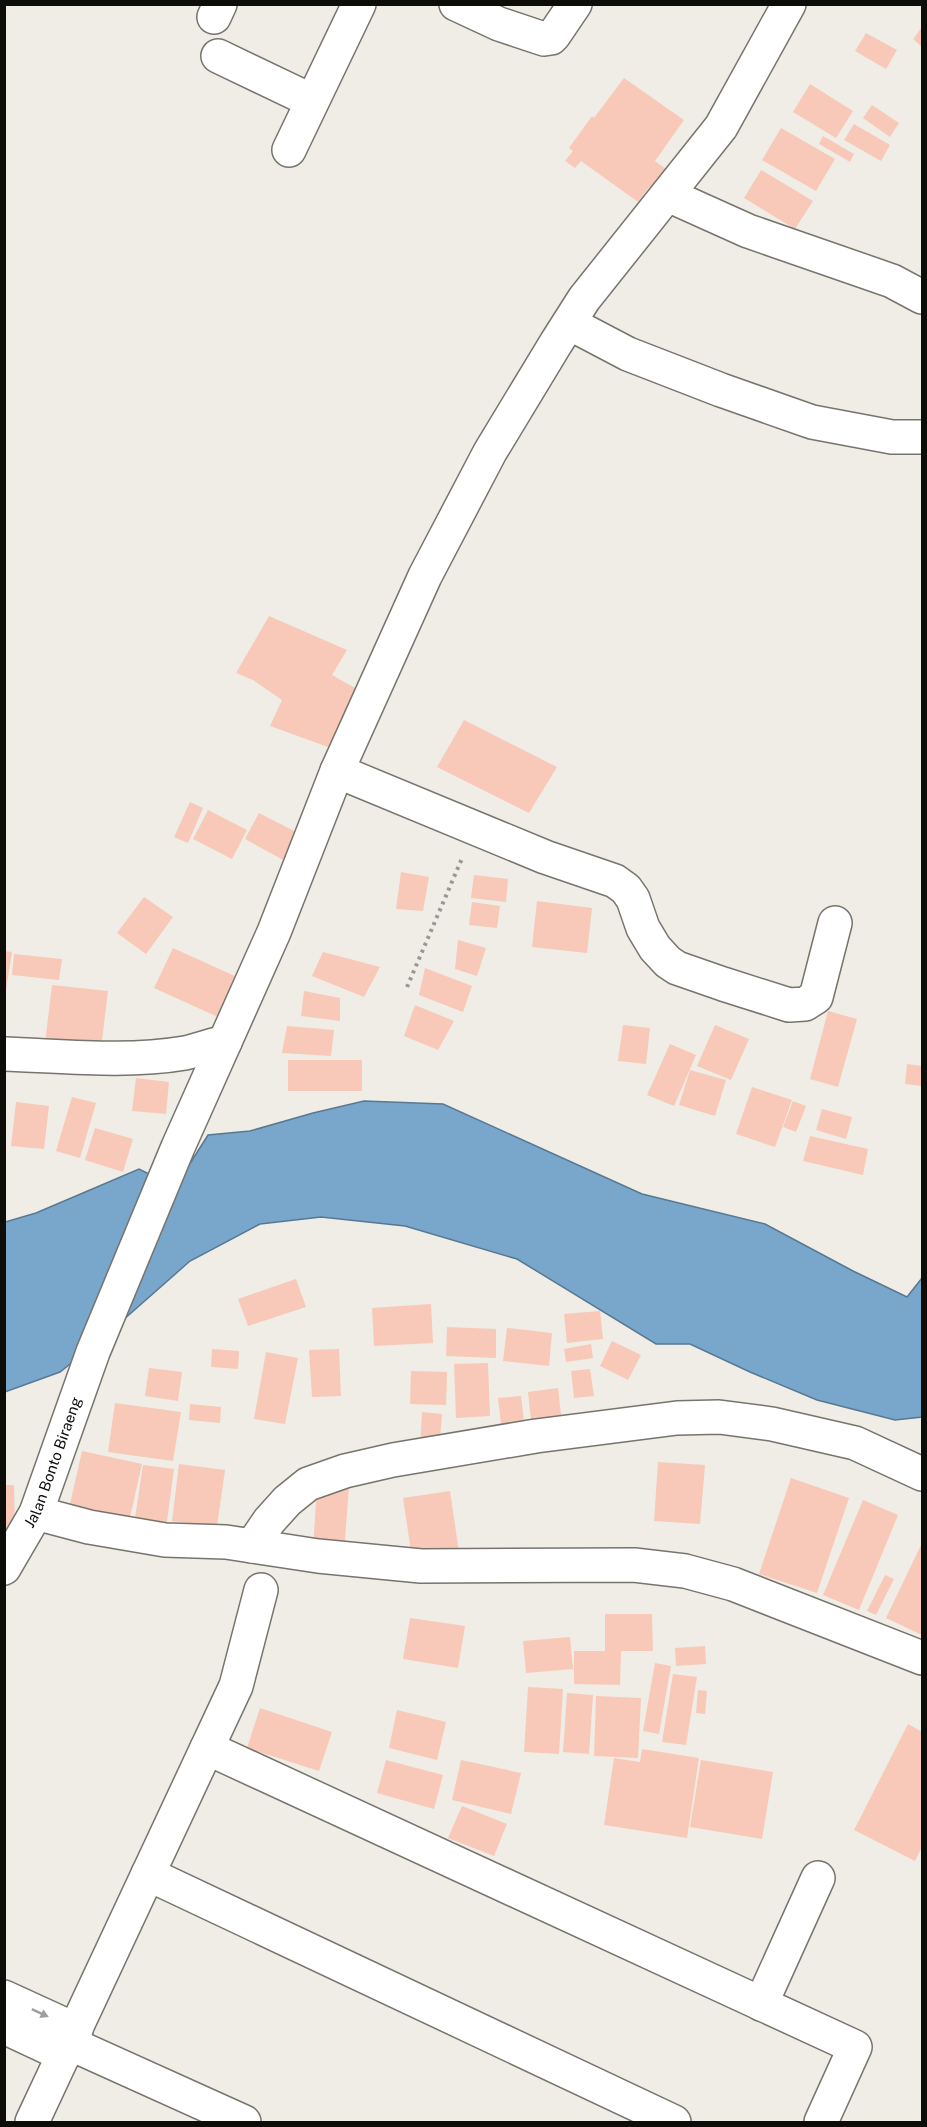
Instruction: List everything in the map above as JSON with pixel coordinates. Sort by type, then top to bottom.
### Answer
[{"type":"street","points":[[289,150],[359,4]]},
{"type":"street","points":[[456,4],[499,24],[548,39],[558,30],[575,4]]},
{"type":"street","name":"Jalan Bonto Biraeng","points":[[4,1568],[36,1513],[93,1352],[177,1147],[274,932],[337,771],[425,576],[490,452],[584,299],[721,127],[789,4]]},
{"type":"street","points":[[218,56],[312,101]]},
{"type":"street","points":[[668,195],[748,231],[892,281],[922,297]]},
{"type":"street","points":[[569,323],[628,354],[812,422],[892,437],[922,437]]},
{"type":"street","points":[[337,771],[545,857],[615,881],[626,889],[633,899],[646,934],[668,962],[677,968],[777,1002],[805,1004],[816,996],[835,923]]},
{"type":"street","points":[[4,1054],[107,1058],[155,1056],[186,1053],[225,1042]]},
{"type":"street","points":[[252,1546],[269,1521],[287,1501],[308,1484],[345,1471],[393,1460],[536,1436],[677,1418],[719,1417],[772,1424],[834,1438],[855,1443],[922,1474]]},
{"type":"street","points":[[36,1513],[89,1527],[165,1539],[226,1542],[318,1556],[421,1566],[634,1565],[685,1571],[734,1584],[922,1658]]},
{"type":"street","points":[[32,2122],[236,1686],[261,1590]]},
{"type":"street","points":[[207,1748],[855,2048],[821,2122]]},
{"type":"street","points":[[148,1874],[674,2122]]},
{"type":"street","points":[[761,2004],[819,1878]]},
{"type":"street","points":[[4,1997],[70,2043],[244,2122]]},
{"type":"street","points":[[4,2027],[70,2043]]},
{"type":"path","points":[[407,987],[475,828]]},
{"type":"water","points":[[364,1101],[443,1104],[642,1194],[765,1224],[907,1297],[922,1278],[922,1417],[895,1420],[817,1400],[690,1344],[656,1344],[517,1259],[405,1226],[321,1217],[260,1224],[190,1261],[105,1336],[60,1372],[5,1392],[5,1222],[36,1213],[139,1169],[159,1179],[179,1181],[208,1135],[250,1131]]},
{"type":"building","points":[[922,27],[922,47],[913,39]]},
{"type":"building","points":[[866,33],[897,50],[886,69],[855,51]]},
{"type":"building","points":[[624,78],[684,120],[655,161],[670,172],[655,192],[649,187],[638,202],[581,161],[575,168],[565,161],[573,151],[569,148]]},
{"type":"building","points":[[810,84],[853,111],[836,138],[793,112]]},
{"type":"building","points":[[872,105],[899,123],[890,137],[863,118]]},
{"type":"building","points":[[854,124],[890,145],[881,161],[844,140]]},
{"type":"building","points":[[781,128],[835,159],[816,191],[762,160]]},
{"type":"building","points":[[823,136],[854,154],[850,162],[819,144]]},
{"type":"building","points":[[761,170],[813,201],[795,229],[744,198]]},
{"type":"building","points":[[269,616],[347,650],[332,675],[357,689],[328,747],[270,726],[282,700],[253,680],[236,673]]},
{"type":"building","points":[[464,720],[557,767],[529,813],[437,767]]},
{"type":"building","points":[[190,802],[203,808],[188,843],[174,837]]},
{"type":"building","points":[[208,810],[247,830],[232,859],[193,839]]},
{"type":"building","points":[[259,813],[300,834],[285,861],[245,839]]},
{"type":"building","points":[[401,872],[429,877],[423,911],[396,909]]},
{"type":"building","points":[[474,875],[508,879],[506,902],[471,898]]},
{"type":"building","points":[[144,897],[173,917],[146,954],[117,933]]},
{"type":"building","points":[[537,901],[592,908],[587,953],[532,947]]},
{"type":"building","points":[[472,902],[500,906],[497,928],[469,925]]},
{"type":"building","points":[[458,940],[486,948],[477,976],[455,969]]},
{"type":"building","points":[[173,948],[237,977],[218,1017],[154,988]]},
{"type":"building","points":[[4,951],[12,952],[6,990],[4,990]]},
{"type":"building","points":[[323,952],[380,967],[364,997],[312,976]]},
{"type":"building","points":[[14,954],[62,959],[59,980],[12,975]]},
{"type":"building","points":[[425,968],[472,986],[463,1012],[419,995]]},
{"type":"building","points":[[52,985],[108,991],[101,1049],[45,1043]]},
{"type":"building","points":[[304,991],[340,998],[340,1021],[301,1016]]},
{"type":"building","points":[[415,1005],[454,1021],[438,1050],[404,1036]]},
{"type":"building","points":[[828,1011],[857,1019],[838,1087],[810,1079]]},
{"type":"building","points":[[623,1025],[650,1028],[646,1064],[618,1061]]},
{"type":"building","points":[[715,1025],[749,1039],[731,1080],[697,1066]]},
{"type":"building","points":[[287,1026],[334,1030],[331,1056],[282,1053]]},
{"type":"building","points":[[670,1044],[696,1055],[674,1106],[647,1095]]},
{"type":"building","points":[[288,1060],[362,1060],[362,1091],[288,1091]]},
{"type":"building","points":[[907,1064],[922,1066],[921,1086],[905,1084]]},
{"type":"building","points":[[690,1070],[726,1080],[715,1116],[679,1105]]},
{"type":"building","points":[[136,1078],[169,1082],[166,1114],[132,1111]]},
{"type":"building","points":[[752,1087],[792,1100],[775,1147],[736,1134]]},
{"type":"building","points":[[72,1097],[96,1103],[80,1158],[56,1151]]},
{"type":"building","points":[[793,1101],[806,1106],[796,1132],[783,1127]]},
{"type":"building","points":[[16,1102],[49,1106],[44,1149],[11,1146]]},
{"type":"building","points":[[822,1109],[852,1117],[846,1139],[816,1130]]},
{"type":"building","points":[[95,1128],[133,1139],[123,1172],[85,1160]]},
{"type":"building","points":[[810,1136],[868,1149],[863,1175],[803,1161]]},
{"type":"building","points":[[296,1279],[306,1307],[248,1326],[238,1299]]},
{"type":"building","points":[[431,1304],[433,1343],[374,1346],[372,1308]]},
{"type":"building","points":[[600,1311],[603,1339],[567,1343],[564,1314]]},
{"type":"building","points":[[447,1327],[496,1329],[496,1358],[446,1356]]},
{"type":"building","points":[[507,1328],[552,1333],[549,1366],[503,1361]]},
{"type":"building","points":[[612,1341],[641,1355],[628,1380],[600,1366]]},
{"type":"building","points":[[591,1344],[593,1358],[566,1362],[564,1349]]},
{"type":"building","points":[[212,1349],[239,1351],[238,1369],[211,1367]]},
{"type":"building","points":[[339,1349],[341,1396],[312,1397],[309,1350]]},
{"type":"building","points":[[266,1352],[298,1358],[285,1424],[254,1419]]},
{"type":"building","points":[[488,1363],[490,1416],[456,1418],[454,1364]]},
{"type":"building","points":[[149,1368],[182,1372],[178,1401],[145,1396]]},
{"type":"building","points":[[590,1369],[594,1396],[574,1398],[571,1371]]},
{"type":"building","points":[[411,1371],[447,1372],[446,1405],[410,1404]]},
{"type":"building","points":[[558,1388],[561,1415],[531,1420],[528,1392]]},
{"type":"building","points":[[521,1396],[525,1430],[502,1432],[498,1398]]},
{"type":"building","points":[[115,1403],[181,1412],[173,1461],[108,1452]]},
{"type":"building","points":[[190,1404],[221,1407],[220,1423],[189,1420]]},
{"type":"building","points":[[422,1412],[442,1414],[439,1450],[420,1449]]},
{"type":"building","points":[[82,1451],[142,1464],[128,1526],[68,1513]]},
{"type":"building","points":[[658,1462],[705,1465],[700,1524],[654,1521]]},
{"type":"building","points":[[179,1464],[225,1470],[217,1526],[172,1521]]},
{"type":"building","points":[[143,1465],[174,1469],[166,1529],[134,1525]]},
{"type":"building","points":[[791,1478],[849,1498],[817,1593],[759,1574]]},
{"type":"building","points":[[4,1485],[14,1485],[15,1528],[4,1528]]},
{"type":"building","points":[[317,1485],[349,1487],[344,1552],[313,1550]]},
{"type":"building","points":[[450,1491],[459,1552],[412,1558],[403,1498]]},
{"type":"building","points":[[863,1500],[898,1515],[859,1610],[823,1595]]},
{"type":"building","points":[[922,1543],[922,1635],[886,1618]]},
{"type":"building","points":[[885,1575],[894,1579],[876,1615],[867,1611]]},
{"type":"building","points":[[605,1614],[652,1614],[653,1651],[621,1651],[620,1685],[574,1684],[574,1651],[605,1651]]},
{"type":"building","points":[[410,1618],[465,1626],[458,1668],[403,1659]]},
{"type":"building","points":[[570,1637],[573,1669],[526,1673],[523,1641]]},
{"type":"building","points":[[705,1646],[706,1664],[676,1666],[675,1648]]},
{"type":"building","points":[[655,1663],[671,1666],[659,1734],[643,1731]]},
{"type":"building","points":[[673,1674],[697,1677],[686,1745],[662,1742]]},
{"type":"building","points":[[528,1687],[563,1689],[559,1754],[524,1752]]},
{"type":"building","points":[[698,1690],[707,1691],[705,1714],[696,1713]]},
{"type":"building","points":[[567,1693],[593,1695],[589,1754],[563,1752]]},
{"type":"building","points":[[596,1696],[641,1698],[638,1758],[594,1756]]},
{"type":"building","points":[[260,1708],[332,1732],[319,1771],[247,1748]]},
{"type":"building","points":[[397,1710],[446,1722],[437,1760],[389,1748]]},
{"type":"building","points":[[908,1724],[922,1732],[922,1847],[915,1861],[854,1830]]},
{"type":"building","points":[[642,1749],[699,1758],[687,1838],[604,1825],[614,1758],[640,1762]]},
{"type":"building","points":[[386,1760],[443,1775],[434,1809],[377,1793]]},
{"type":"building","points":[[461,1760],[521,1773],[511,1814],[452,1800]]},
{"type":"building","points":[[701,1760],[773,1772],[762,1839],[690,1827]]},
{"type":"building","points":[[462,1806],[507,1824],[494,1856],[448,1838]]}]
